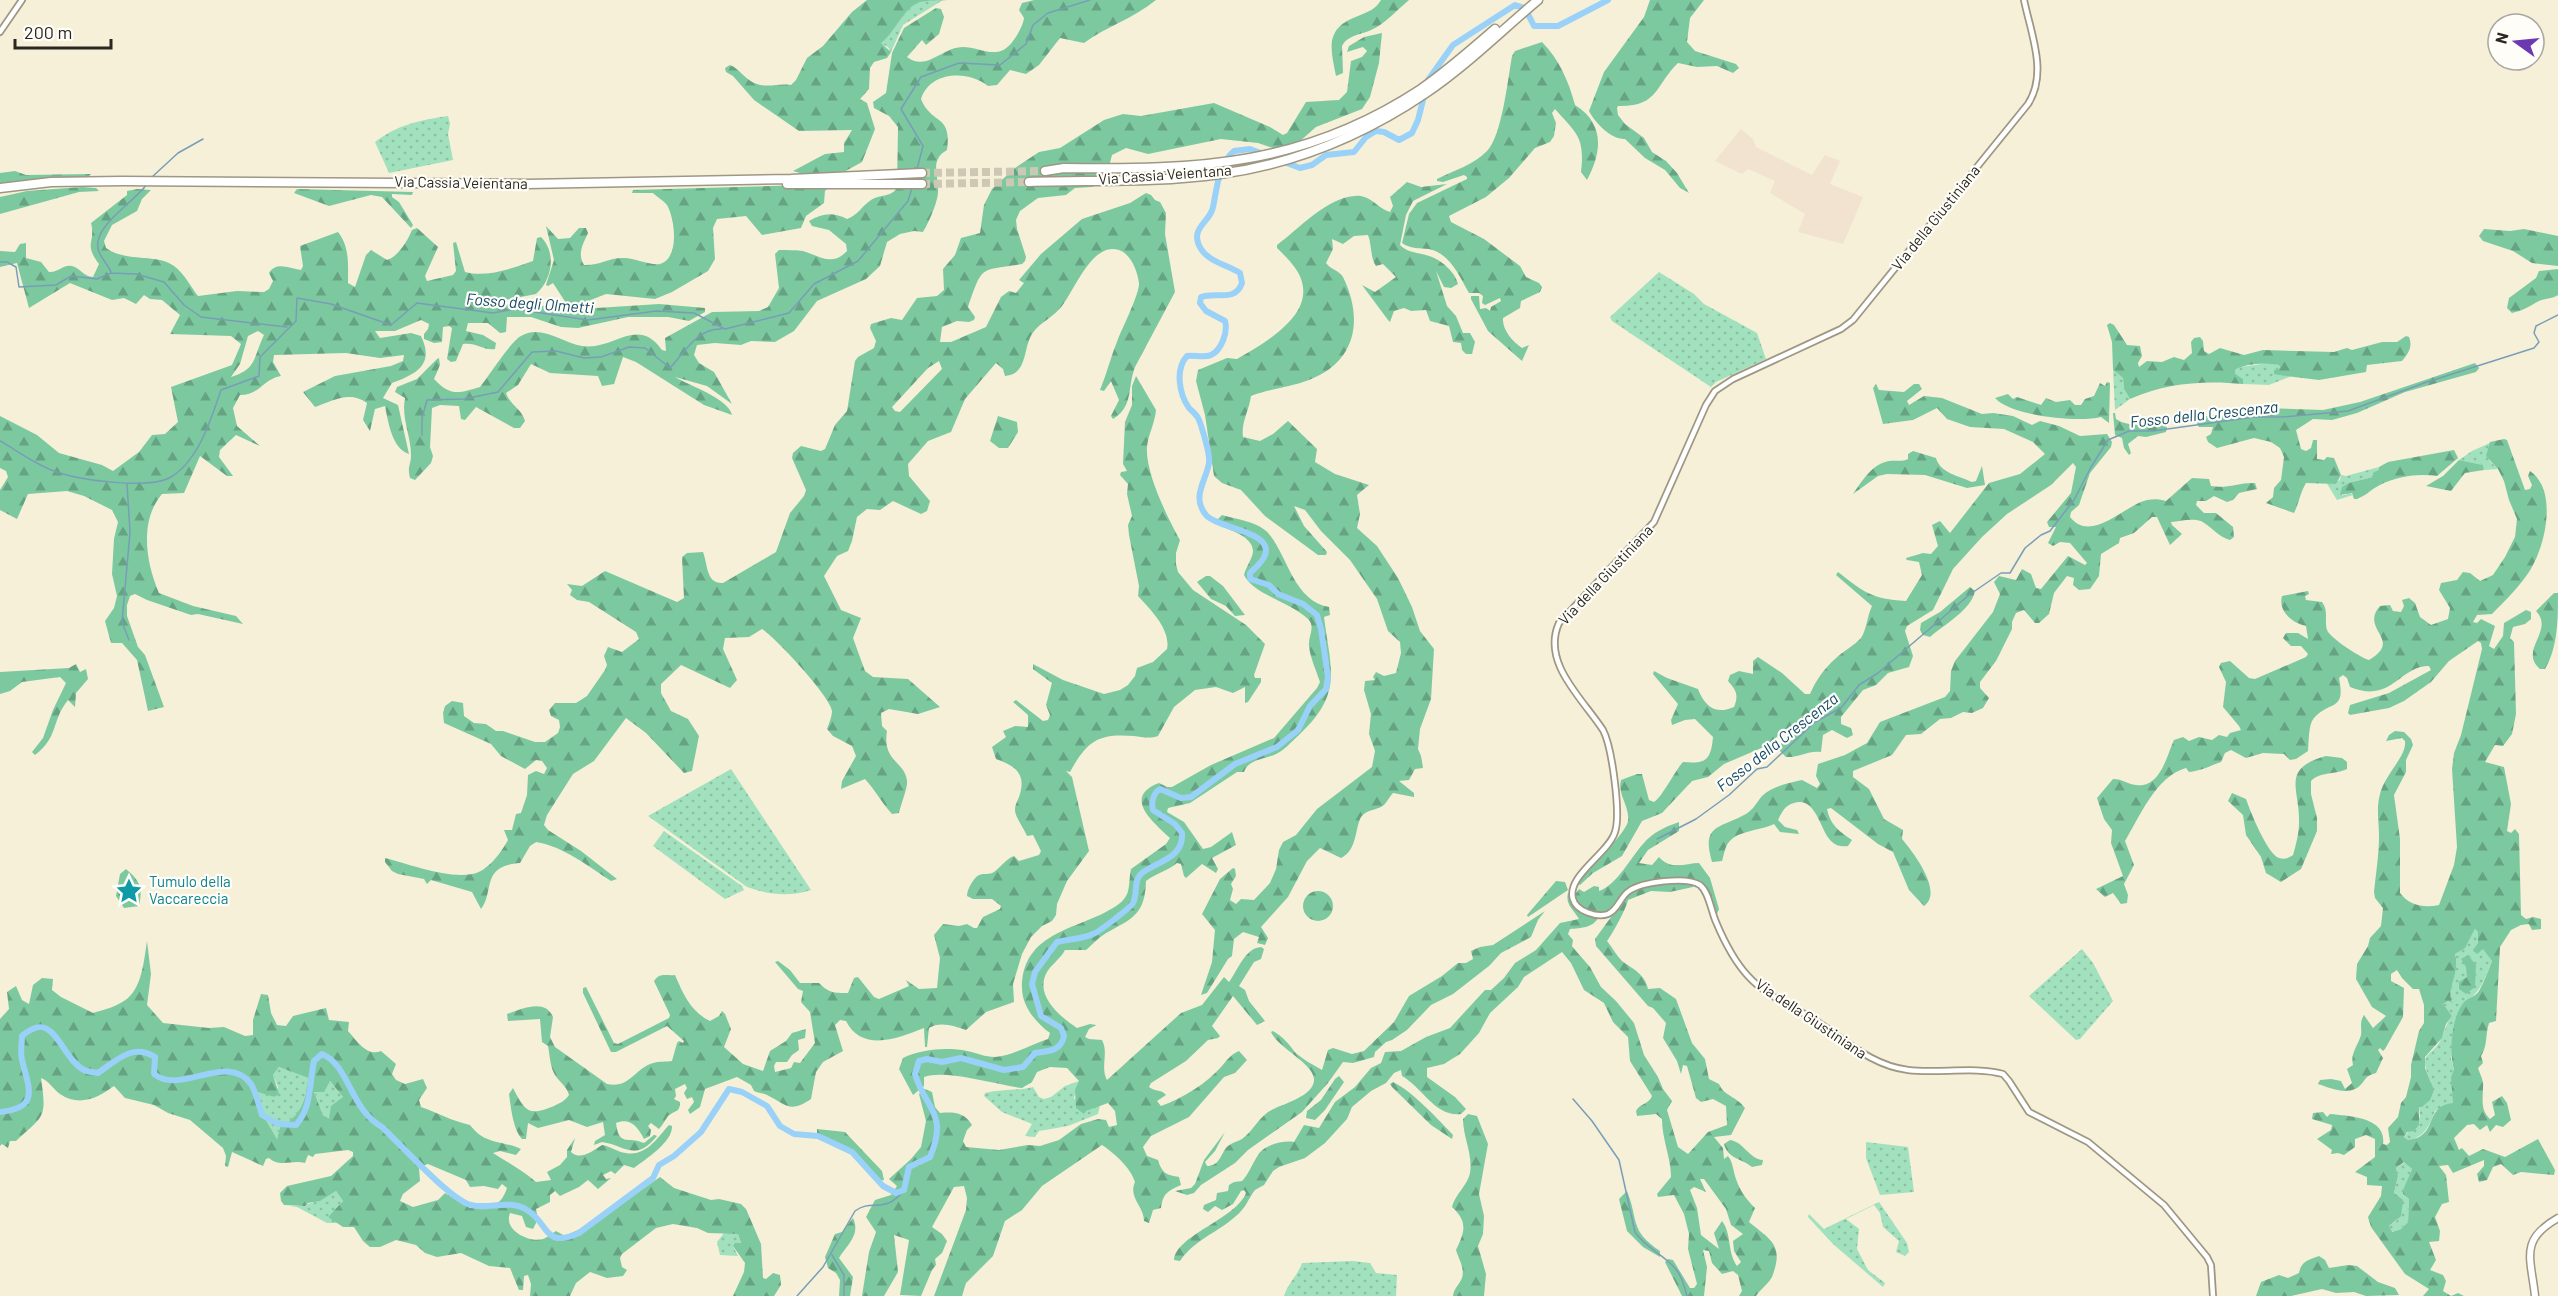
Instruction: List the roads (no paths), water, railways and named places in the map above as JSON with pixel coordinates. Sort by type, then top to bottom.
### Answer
[{"type":"highway","name":"Via Cassia Veientana","points":[[1046,171],[1064,168],[1188,167],[1233,162],[1300,146],[1346,130],[1420,90],[1530,0]]},
{"type":"highway","name":"Via Cassia Veientana","points":[[1029,182],[1208,175],[1265,165],[1323,148],[1384,119],[1430,91],[1538,0]]},
{"type":"highway","name":"Via Cassia Veientana","points":[[791,182],[922,174]]},
{"type":"highway","name":"Via Cassia Veientana","points":[[0,190],[142,183],[791,182],[922,184]]},
{"type":"main road","points":[[2535,1296],[2530,1258],[2531,1242],[2540,1229],[2558,1218]]},
{"type":"street","points":[[0,32],[22,0]]},
{"type":"street","name":"Via della Giustiniana","points":[[2024,0],[2038,73],[2036,90],[2028,104],[1853,320],[1841,329],[1733,380],[1715,391],[1706,405],[1654,522],[1559,623],[1554,644],[1557,662],[1605,732],[1614,774],[1615,833],[1572,890],[1575,905],[1590,913],[1603,914],[1612,911],[1624,894],[1636,887],[1677,880],[1697,884],[1705,891],[1714,919],[1732,953],[1750,978],[1766,992],[1817,1022],[1858,1052],[1879,1062],[1908,1070],[1994,1072],[2004,1075],[2029,1112],[2088,1142],[2164,1205],[2207,1257],[2213,1296]]},
{"type":"waterway","name":"Fosso degli Olmetti","points":[[917,169],[923,146],[901,109],[921,77],[959,63],[1000,65],[1026,44],[1033,25],[1048,13],[1090,0]]},
{"type":"waterway","points":[[0,1112],[21,1106],[29,1095],[21,1057],[22,1036],[33,1029],[42,1027],[50,1031],[76,1064],[87,1071],[98,1073],[125,1055],[139,1052],[155,1057],[154,1074],[165,1079],[177,1080],[217,1072],[241,1075],[253,1087],[262,1115],[278,1124],[296,1125],[301,1118],[307,1103],[314,1061],[322,1054],[339,1068],[356,1099],[371,1119],[448,1191],[475,1206],[512,1205],[520,1207],[534,1216],[548,1233],[559,1238],[579,1233],[653,1178],[659,1165],[674,1156],[701,1132],[729,1089],[742,1092],[767,1106],[780,1126],[794,1134],[818,1136],[852,1152],[883,1186],[896,1193],[904,1190],[909,1167],[930,1157],[937,1130],[933,1112],[915,1074],[919,1061],[927,1059],[942,1062],[961,1058],[1004,1070],[1023,1067],[1035,1053],[1057,1048],[1064,1036],[1061,1028],[1041,1016],[1032,984],[1035,972],[1057,942],[1093,934],[1127,909],[1133,903],[1139,876],[1169,858],[1179,848],[1182,833],[1175,824],[1153,810],[1152,801],[1156,793],[1160,789],[1181,798],[1191,797],[1235,764],[1277,747],[1298,730],[1310,706],[1326,689],[1328,677],[1317,615],[1303,604],[1278,594],[1269,585],[1250,579],[1250,573],[1265,555],[1265,547],[1261,540],[1212,519],[1206,515],[1200,502],[1201,489],[1209,463],[1208,453],[1199,420],[1183,396],[1180,374],[1183,361],[1187,356],[1205,356],[1215,353],[1225,335],[1225,321],[1206,311],[1200,303],[1201,297],[1230,295],[1235,293],[1242,283],[1240,273],[1204,253],[1197,236],[1211,212],[1219,177],[1229,156],[1234,151],[1250,149],[1300,168],[1312,165],[1326,155],[1354,152],[1366,137],[1376,131],[1384,132],[1399,140],[1412,133],[1418,120],[1428,80],[1453,45],[1515,5],[1525,8],[1534,26],[1558,26],[1608,0]]},
{"type":"waterway","points":[[152,177],[178,153],[203,139]]},
{"type":"waterway","points":[[111,272],[99,252],[98,243],[101,234],[115,216],[147,184]]},
{"type":"waterway","name":"Fosso degli Olmetti","points":[[0,441],[42,466],[81,478],[147,483],[171,477],[181,470],[203,438],[221,390],[259,376],[260,357],[296,321],[297,298],[331,304],[391,325],[417,303],[493,313],[515,309],[588,320],[656,311],[694,313],[725,329],[789,313],[814,284],[858,261],[908,201],[912,188]]},
{"type":"waterway","points":[[0,262],[7,262],[16,267],[19,287],[56,285],[71,276],[97,279],[111,273],[136,274],[164,282],[184,305],[201,317],[287,327]]},
{"type":"waterway","name":"Fosso della Crescenza","points":[[1657,839],[1696,819],[1729,795],[1757,769],[1767,767],[1815,722],[1841,708],[1859,685],[1878,673],[1969,595],[2001,573],[2010,573],[2025,548],[2050,531],[2074,500],[2108,440],[2129,431],[2153,431],[2254,417],[2348,411],[2427,382],[2534,348],[2539,342],[2534,333],[2536,326],[2558,315]]},
{"type":"waterway","points":[[422,435],[422,418],[427,400],[464,399],[498,392],[532,352],[556,351],[584,358],[601,357],[629,347],[645,348],[670,368],[686,348],[705,332],[722,329]]},
{"type":"waterway","points":[[127,484],[130,532],[122,622],[129,640]]},
{"type":"waterway","points":[[1573,1099],[1592,1121],[1619,1160],[1635,1232],[1675,1268],[1682,1279],[1687,1296]]},
{"type":"waterway","points":[[797,1296],[823,1267],[855,1211],[861,1207],[891,1202],[904,1190]]},
{"type":"waterway","points":[[832,1255],[844,1275],[844,1296]]},
{"type":"tunnel","points":[[922,173],[1045,171]]},
{"type":"tunnel","points":[[922,184],[1029,182]]},
{"type":"place","name":"Tumulo della Vaccareccia","points":[[129,891]]}]
